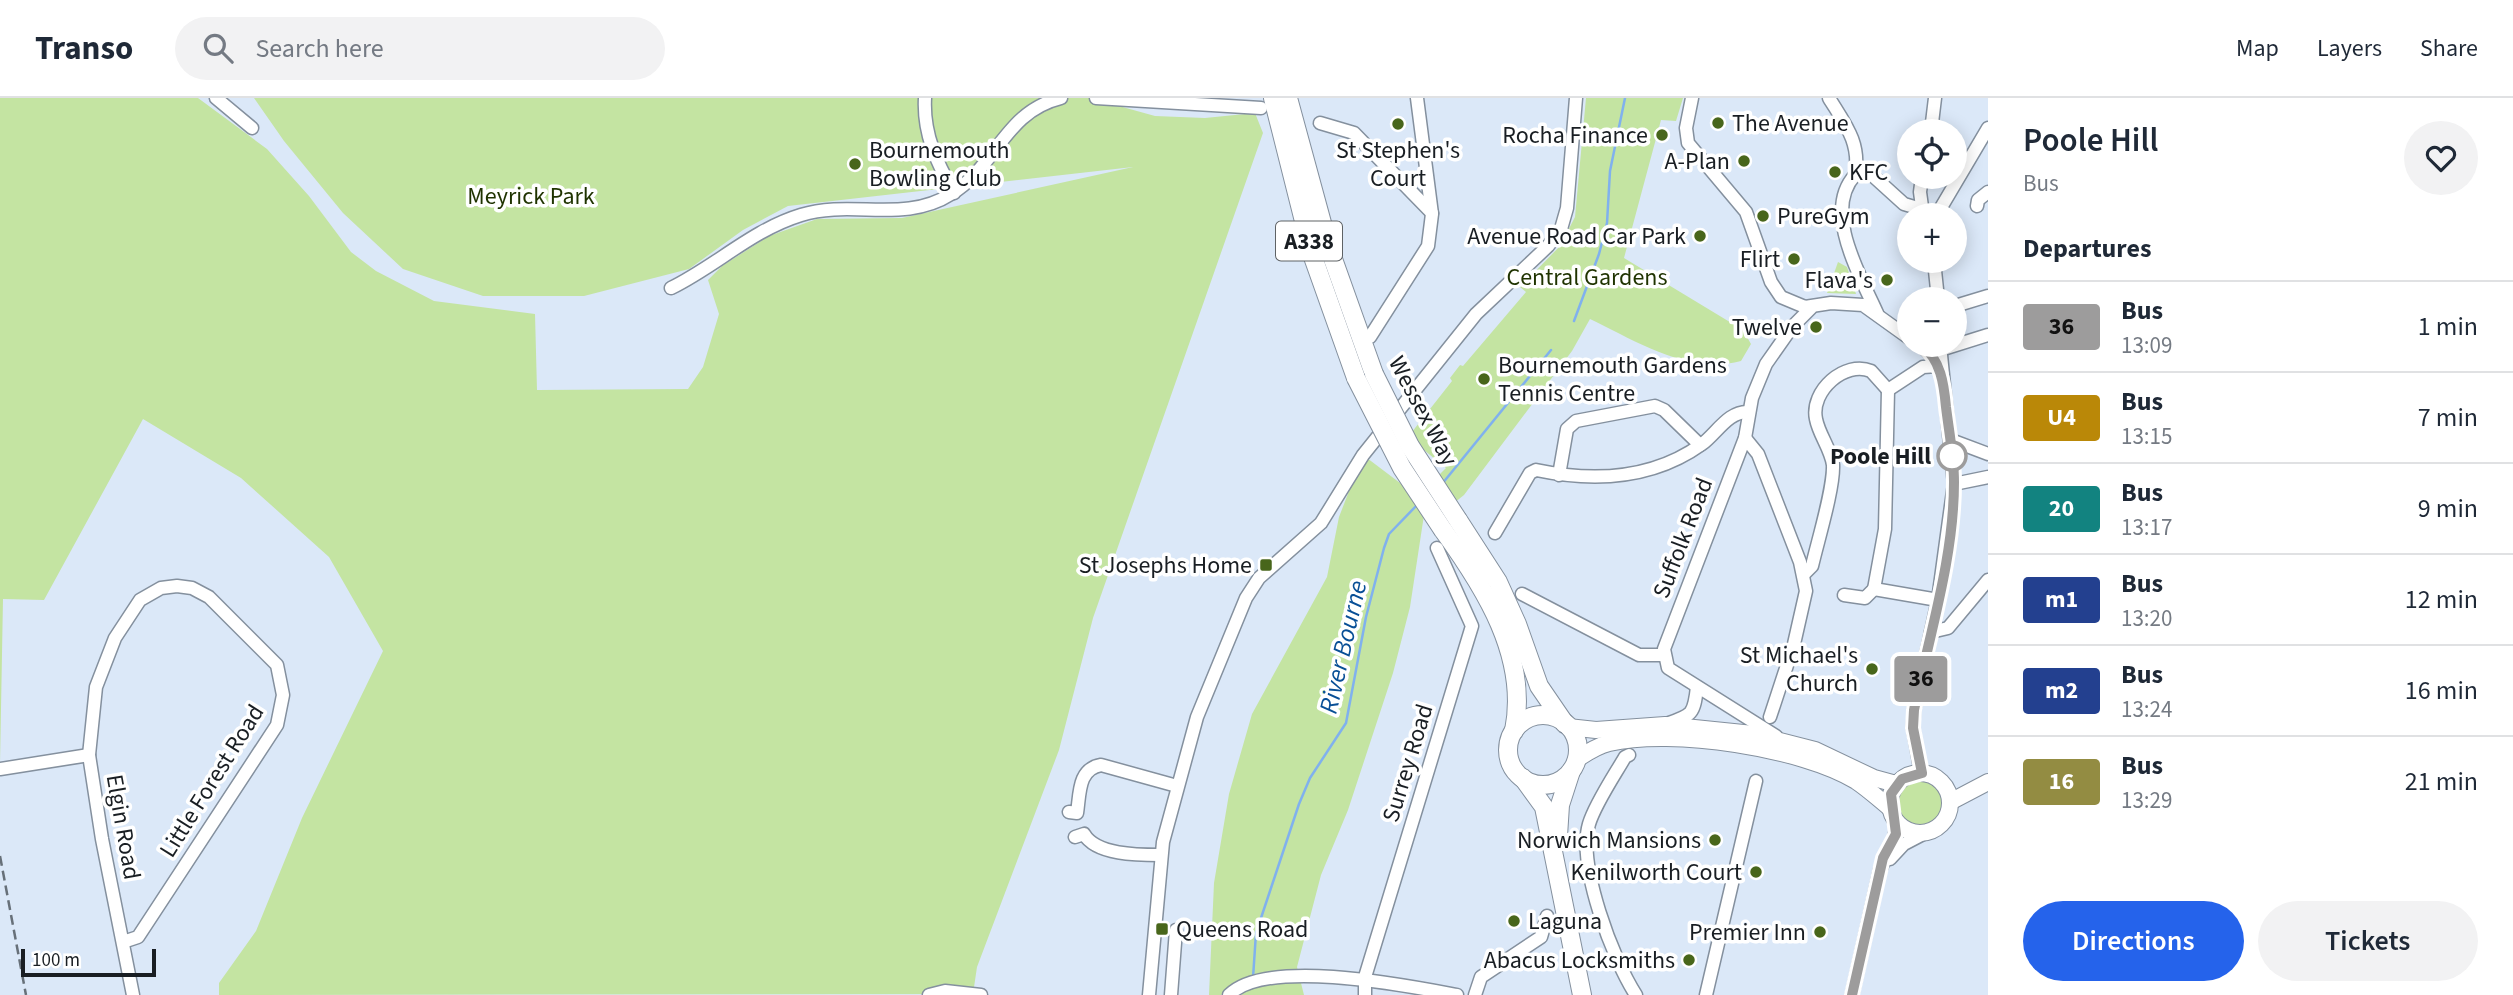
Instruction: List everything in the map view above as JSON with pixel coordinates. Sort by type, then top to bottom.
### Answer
[{"type":"highway","name":"Wessex Way","points":[[1274,101],[1335,268],[1365,376],[1410,446],[1484,594],[1514,664],[1519,701],[1514,731]]},
{"type":"highway","name":"Wessex Way","points":[[1450,525],[1498,582],[1517,624],[1539,686],[1567,725]]},
{"type":"highway","points":[[1562,884],[1558,814],[1577,746],[1567,725],[1550,716],[1538,716],[1526,720],[1514,731],[1509,757],[1514,769],[1544,807],[1583,995]]},
{"type":"highway","points":[[1523,778],[1547,784],[1561,779],[1574,764]]},
{"type":"main road","points":[[1567,725],[1596,730],[1665,725],[1722,729],[1815,750],[1874,778],[1896,784]]},
{"type":"main road","points":[[1574,764],[1607,743],[1624,740],[1701,740],[1751,746],[1811,763],[1856,781],[1910,832],[1925,833],[1943,822],[1950,802],[1942,783],[1922,773],[1908,775],[1896,784],[1891,794],[1893,815]]},
{"type":"main road","points":[[1950,802],[1988,782]]},
{"type":"street","points":[[216,98],[252,128]]},
{"type":"street","points":[[925,98],[924,113],[933,153],[954,193]]},
{"type":"street","points":[[671,288],[751,237],[804,214],[851,209],[910,211],[933,204],[954,193],[976,175],[1020,119],[1039,104],[1061,98]]},
{"type":"street","points":[[1096,98],[1274,101]]},
{"type":"street","points":[[1370,337],[1429,246],[1432,214],[1417,98]]},
{"type":"street","points":[[1149,995],[1160,855],[1197,717],[1246,598],[1259,578],[1321,523],[1363,455],[1476,314],[1529,266],[1561,229],[1567,208],[1576,98]]},
{"type":"street","points":[[1692,98],[1686,128],[1690,146],[1746,212],[1776,293],[1793,304],[1811,307],[1849,304],[1863,306],[1897,326]]},
{"type":"street","points":[[1829,98],[1854,140],[1858,162],[1855,175],[1843,196],[1841,215],[1863,281],[1877,313]]},
{"type":"street","points":[[1932,119],[1935,98]]},
{"type":"street","points":[[1326,127],[1354,133],[1432,214]]},
{"type":"street","points":[[1944,203],[1988,128]]},
{"type":"street","points":[[1855,175],[1872,175],[1903,203]]},
{"type":"street","points":[[1978,206],[1978,200],[1988,192]]},
{"type":"street","points":[[1967,303],[1988,296]]},
{"type":"street","name":"Suffolk Road","points":[[1663,655],[1666,639],[1745,438],[1749,412],[1769,357],[1811,307]]},
{"type":"street","points":[[1967,339],[1988,335]]},
{"type":"street","points":[[1935,357],[1944,384]]},
{"type":"street","points":[[1922,773],[1913,728],[1938,600],[1954,484],[1944,384],[1935,357]]},
{"type":"street","points":[[1888,390],[1923,368],[1938,366]]},
{"type":"street","points":[[1804,573],[1812,566],[1833,467],[1816,421],[1815,410],[1830,382],[1851,369],[1871,372],[1888,390],[1885,530],[1874,589],[1865,598],[1844,595]]},
{"type":"street","points":[[1559,475],[1567,429],[1576,421],[1655,406],[1664,410],[1700,445]]},
{"type":"street","points":[[1496,529],[1530,474],[1536,470],[1599,479],[1624,476],[1667,463],[1700,445],[1734,414],[1749,412]]},
{"type":"street","points":[[1745,438],[1758,454],[1804,573],[1804,603],[1770,717]]},
{"type":"street","points":[[1951,440],[1988,454]]},
{"type":"street","points":[[1954,484],[1988,477]]},
{"type":"street","name":"Surrey Road","points":[[1367,995],[1365,977],[1472,626],[1437,548]]},
{"type":"street","points":[[1931,632],[1948,628],[1988,580]]},
{"type":"street","name":"Little Forest Road","points":[[89,755],[96,687],[115,638],[140,600],[152,592],[168,587],[184,587],[209,597],[277,665],[283,695],[277,724],[138,937],[123,942]]},
{"type":"street","points":[[1874,589],[1938,600]]},
{"type":"street","points":[[1521,594],[1639,655],[1663,655],[1668,668],[1782,741]]},
{"type":"street","points":[[1665,725],[1688,717],[1693,711],[1697,687]]},
{"type":"street","name":"Elgin Road","points":[[0,769],[89,755],[102,839],[133,995]]},
{"type":"street","points":[[1629,755],[1625,757],[1593,813],[1587,842],[1605,934],[1636,995]]},
{"type":"street","points":[[1069,811],[1077,813],[1084,772],[1091,766],[1101,765],[1177,786]]},
{"type":"street","points":[[1706,995],[1756,781]]},
{"type":"street","points":[[1852,995],[1883,858],[1894,840],[1893,815]]},
{"type":"street","points":[[1081,832],[1098,847],[1160,855]]},
{"type":"street","points":[[1878,884],[1893,854],[1912,838],[1925,833]]},
{"type":"street","points":[[1475,995],[1481,977],[1541,937],[1547,916]]},
{"type":"street","points":[[1171,995],[1179,949],[1176,930]]},
{"type":"street","points":[[1229,995],[1254,983],[1300,976],[1365,977],[1456,995]]},
{"type":"street","points":[[1367,995],[1377,986],[1405,986]]},
{"type":"street","points":[[929,995],[945,990],[981,995]]},
{"type":"green space","name":"Meyrick Park","points":[[0,98],[198,98],[267,149],[309,196],[351,252],[376,271],[434,301],[535,314],[537,390],[688,389],[703,367],[719,314],[708,280],[722,266],[769,236],[817,219],[902,218],[1133,167],[788,206],[743,230],[689,269],[584,296],[483,296],[403,269],[343,213],[284,141],[254,98],[1090,98],[1155,116],[1205,118],[1255,113],[1263,133],[1093,618],[1059,750],[977,967],[973,994],[219,995],[219,983],[256,931],[302,818],[383,651],[329,557],[241,478],[143,419],[44,600],[3,599],[0,763]]},
{"type":"green space","name":"Central Gardens","points":[[1586,98],[1683,98],[1676,121],[1661,120],[1624,258],[1743,330],[1751,344],[1741,361],[1721,364],[1682,360],[1644,346],[1590,319],[1572,351],[1464,495],[1454,503],[1438,476],[1446,468],[1408,437],[1452,381],[1450,378],[1460,365],[1463,366],[1526,292],[1520,287],[1560,246],[1575,217]]},
{"type":"green space","points":[[1838,262],[1847,267],[1856,294],[1827,293]]},
{"type":"green space","points":[[1363,455],[1404,486],[1424,515],[1410,607],[1393,673],[1348,810],[1321,875],[1297,967],[1304,995],[1242,995],[1242,986],[1229,987],[1221,995],[1209,995],[1214,883],[1229,794],[1252,714],[1327,577],[1339,517]]},
{"type":"green space","points":[[1919,778],[1936,785],[1943,802],[1936,819],[1919,826],[1902,819],[1895,802],[1902,785]]},
{"type":"waterway","name":"River Bourne","points":[[1574,321],[1599,254],[1607,223],[1610,171],[1625,98]]},
{"type":"waterway","name":"River Bourne","points":[[1442,484],[1551,350]]},
{"type":"waterway","name":"River Bourne","points":[[1253,978],[1256,933],[1299,804],[1310,778],[1346,723],[1366,617],[1384,548],[1389,534],[1418,504]]},
{"type":"railway","points":[[0,856],[26,995]]},
{"type":"bus line","name":"36","points":[[1852,995],[1883,858],[1896,834],[1897,822],[1890,808],[1891,794],[1902,779],[1922,773],[1915,745],[1914,710],[1938,600],[1954,484],[1944,384],[1934,357]]},
{"type":"place","name":"The Avenue","points":[[1718,123]]},
{"type":"place","name":"St Stephen's Court","points":[[1398,124]]},
{"type":"place","name":"Rocha Finance","points":[[1662,135]]},
{"type":"place","name":"A-Plan","points":[[1744,161]]},
{"type":"place","name":"Bournemouth Bowling Club","points":[[855,164]]},
{"type":"place","name":"KFC","points":[[1835,172]]},
{"type":"place","name":"PureGym","points":[[1763,216]]},
{"type":"place","name":"Avenue Road Car Park","points":[[1700,236]]},
{"type":"place","name":"Flirt","points":[[1794,259]]},
{"type":"place","name":"Flava's","points":[[1887,280]]},
{"type":"place","name":"Twelve","points":[[1816,327]]},
{"type":"place","name":"Bournemouth Gardens Tennis Centre","points":[[1484,379]]},
{"type":"place","name":"Poole Hill","points":[[1952,456]]},
{"type":"place","name":"St Josephs Home","points":[[1266,565]]},
{"type":"place","name":"St Michael's Church","points":[[1872,669]]},
{"type":"place","name":"Norwich Mansions","points":[[1715,840]]},
{"type":"place","name":"Kenilworth Court","points":[[1756,872]]},
{"type":"place","name":"Laguna","points":[[1514,921]]},
{"type":"place","name":"Queens Road","points":[[1162,929]]},
{"type":"place","name":"Premier Inn","points":[[1820,932]]},
{"type":"place","name":"Abacus Locksmiths","points":[[1689,960]]}]
